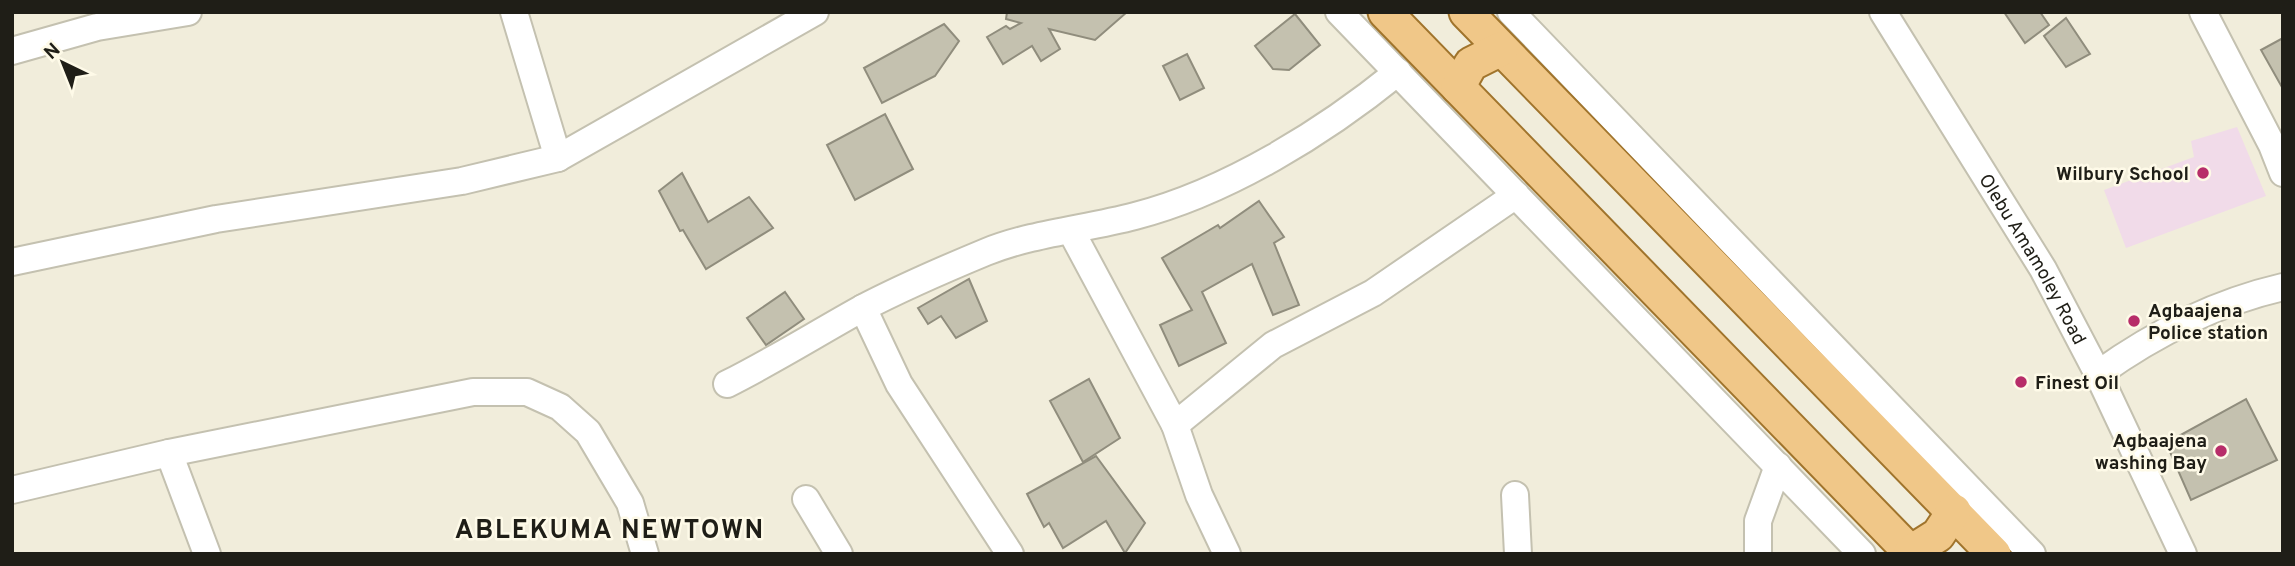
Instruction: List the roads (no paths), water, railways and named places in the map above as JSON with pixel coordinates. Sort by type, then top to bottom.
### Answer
[{"type":"main road","points":[[1385,12],[1912,553],[1938,535],[1954,511]]},
{"type":"main road","points":[[1466,12],[1994,554]]},
{"type":"main road","points":[[1458,87],[1471,64],[1501,49]]},
{"type":"street","points":[[12,51],[97,27],[188,12]]},
{"type":"street","points":[[514,12],[558,158]]},
{"type":"street","points":[[12,262],[216,219],[462,181],[558,158],[816,12]]},
{"type":"street","points":[[1339,12],[1862,554]]},
{"type":"street","points":[[1511,12],[2032,554]]},
{"type":"street","name":"Olebu Amamoley Road","points":[[1883,12],[2043,269],[2098,374],[2183,554]]},
{"type":"street","points":[[2203,12],[2272,145],[2283,173]]},
{"type":"street","points":[[727,384],[863,308],[988,251],[1028,238],[1138,216],[1204,191],[1279,154],[1358,104],[1398,72]]},
{"type":"street","points":[[1175,425],[1273,345],[1373,293],[1517,195]]},
{"type":"street","points":[[1071,231],[1175,425],[1199,495],[1227,554]]},
{"type":"street","points":[[2098,374],[2143,341],[2210,309],[2283,287]]},
{"type":"street","points":[[863,308],[899,384],[1010,554]]},
{"type":"street","points":[[12,490],[169,453],[473,392],[527,392],[560,407],[588,432],[631,503],[645,554]]},
{"type":"street","points":[[169,453],[207,554]]},
{"type":"street","points":[[1758,554],[1758,521],[1777,466]]},
{"type":"street","points":[[1515,495],[1518,554]]},
{"type":"street","points":[[806,499],[839,554]]},
{"type":"place","name":"Wilbury School","points":[[2203,173]]},
{"type":"place","name":"Agbaajena Police station","points":[[2134,321]]},
{"type":"place","name":"Finest Oil","points":[[2021,382]]},
{"type":"place","name":"Agbaajena washing Bay","points":[[2221,451]]},
{"type":"district","name":"ABLEKUMA NEWTOWN","points":[[610,529]]}]
